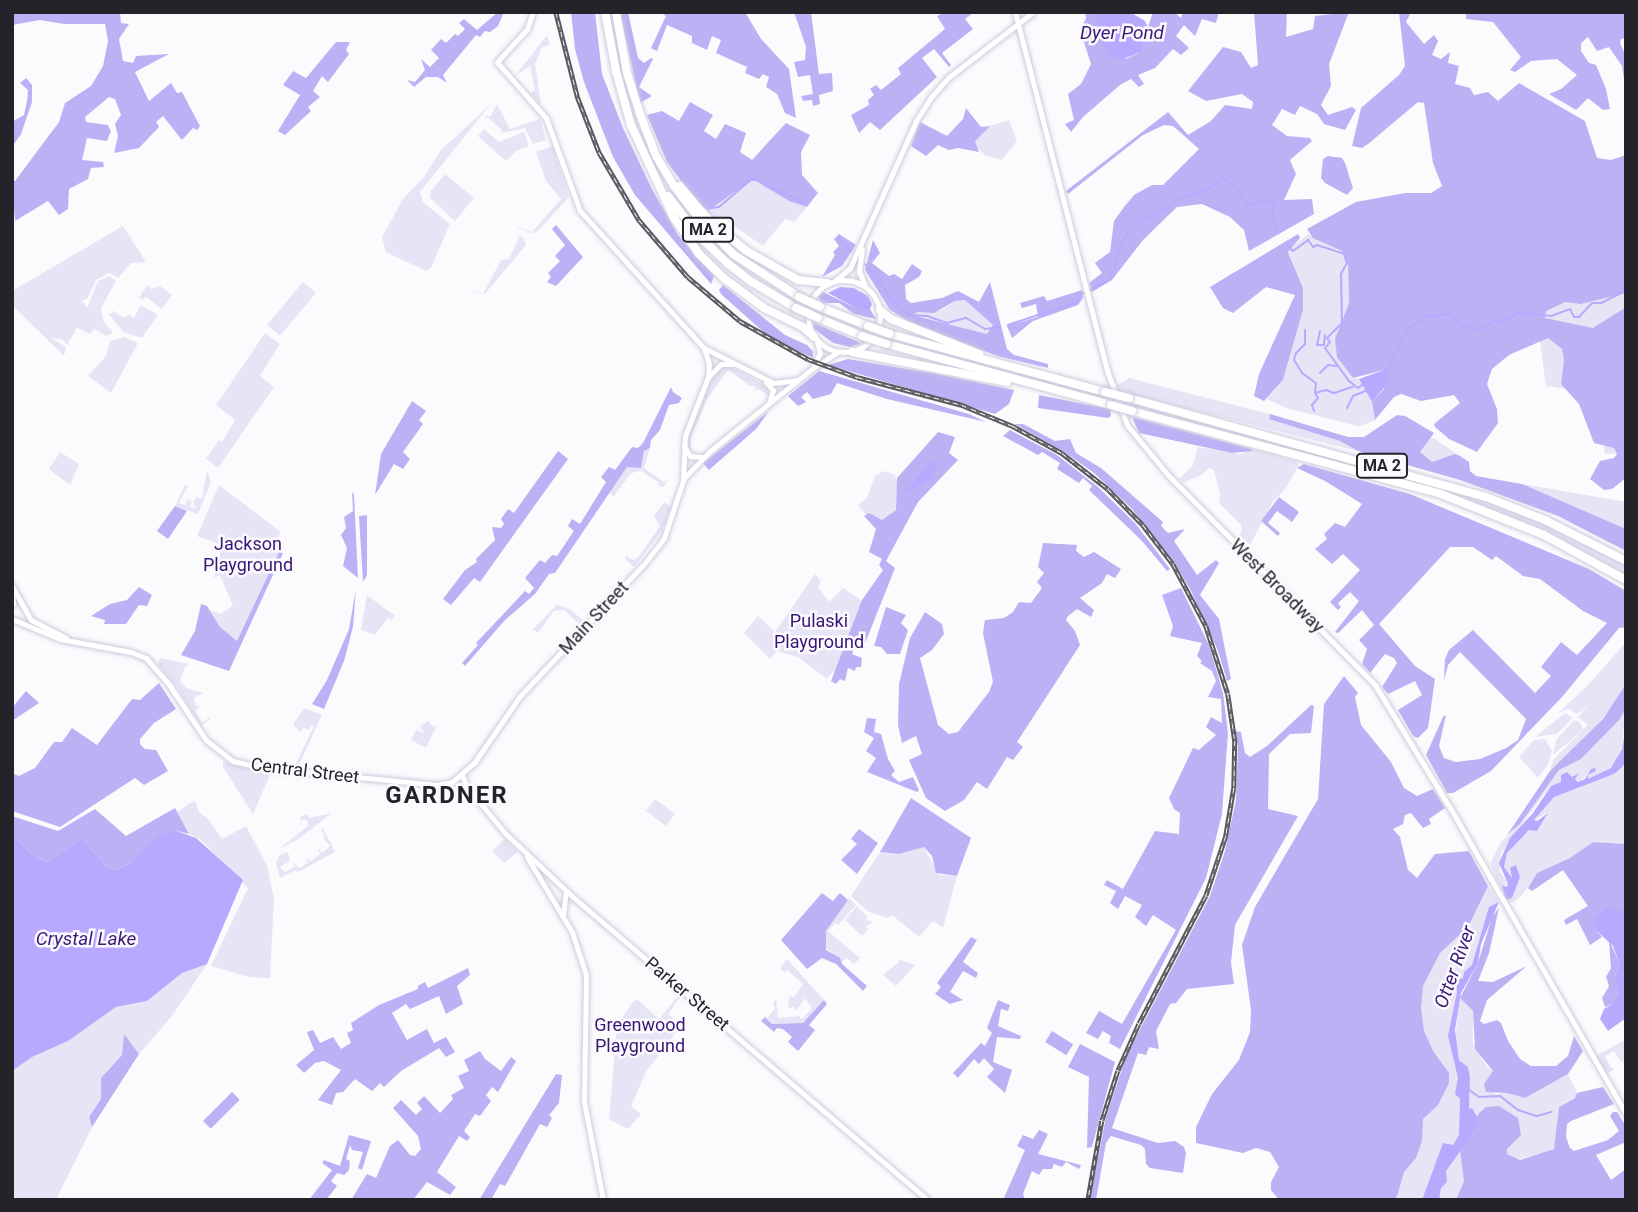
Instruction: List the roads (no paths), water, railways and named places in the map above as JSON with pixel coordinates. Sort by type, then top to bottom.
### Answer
[{"type":"highway","name":"MA 2","points":[[605,12],[625,108],[646,160],[672,203],[706,243],[743,276],[796,307],[887,344],[1441,494],[1544,535],[1626,580]]},
{"type":"highway","name":"MA 2","points":[[615,12],[627,73],[647,135],[674,186],[708,230],[751,268],[799,297],[890,334],[1486,497],[1554,524],[1626,561]]},
{"type":"highway","points":[[647,135],[683,190],[726,235],[798,280],[831,282]]},
{"type":"highway","points":[[646,160],[674,218],[710,265],[750,299],[803,327],[815,339]]},
{"type":"highway","points":[[880,310],[893,320],[1011,367]]},
{"type":"highway","points":[[852,352],[1059,391]]},
{"type":"main road","points":[[533,12],[530,24],[497,62],[547,120],[580,211],[704,348],[763,379],[781,384],[800,379]]},
{"type":"main road","name":"West Broadway","points":[[1015,12],[1086,291],[1108,373],[1124,419],[1135,438],[1161,468],[1375,685],[1444,797],[1626,1114]]},
{"type":"main road","points":[[813,368],[820,353],[808,322],[809,307],[814,296],[847,272],[921,113],[943,82],[1033,12]]},
{"type":"main road","points":[[865,286],[859,263],[866,236]]},
{"type":"main road","points":[[815,339],[838,352],[852,352],[874,337],[879,326],[880,310],[875,296],[865,286],[849,280],[831,282]]},
{"type":"main road","name":"Main Street","points":[[462,775],[474,763],[525,691],[654,552],[668,529],[683,481],[684,441],[708,377],[709,360],[704,348]]},
{"type":"main road","points":[[684,441],[687,454],[693,458],[701,457],[813,368],[838,352]]},
{"type":"main road","points":[[708,377],[721,364],[735,365]]},
{"type":"main road","points":[[763,379],[773,393],[765,408]]},
{"type":"main road","points":[[683,481],[710,451]]},
{"type":"main road","points":[[12,586],[20,602],[26,606],[27,614],[36,624],[72,641]]},
{"type":"main road","points":[[12,592],[13,604],[20,602]]},
{"type":"main road","points":[[20,621],[27,614]]},
{"type":"main road","points":[[12,619],[43,633],[72,641]]},
{"type":"main road","name":"Central Street","points":[[72,641],[131,652],[146,658],[169,684],[206,740],[233,761],[258,767],[428,785],[447,785],[462,775]]},
{"type":"main road","name":"Parker Street","points":[[462,775],[467,787],[524,852],[573,897],[928,1200]]},
{"type":"main road","points":[[524,852],[564,918],[587,978],[584,1102],[603,1200]]},
{"type":"main road","points":[[545,887],[547,879],[555,879]]},
{"type":"main road","points":[[564,887],[567,893],[564,918]]},
{"type":"main road","points":[[556,906],[573,897]]},
{"type":"water","name":"Dyer Pond","points":[[1095,12],[1130,12],[1145,21],[1147,25],[1141,52],[1121,60],[1109,57],[1100,37]]},
{"type":"water","points":[[840,287],[854,288],[868,296],[872,304],[870,309],[858,309],[828,293]]},
{"type":"water","points":[[1388,371],[1389,382],[1372,402],[1359,379]]},
{"type":"water","points":[[932,460],[938,463],[931,479],[904,494]]},
{"type":"water","points":[[1626,725],[1626,762],[1622,767],[1614,774],[1554,797],[1534,820],[1537,821],[1548,813],[1537,831],[1529,830],[1507,853],[1504,867],[1512,878],[1510,868],[1516,865],[1520,877],[1512,898],[1506,900],[1502,885],[1507,887],[1508,884],[1499,863],[1510,838],[1533,813],[1551,786],[1561,782],[1561,775],[1567,772],[1572,777],[1579,773],[1575,779],[1578,782],[1585,779],[1591,769],[1595,768],[1596,771],[1588,775],[1588,779],[1611,768],[1622,749]]},
{"type":"water","name":"Crystal Lake","points":[[174,830],[196,838],[243,880],[207,964],[182,973],[147,1001],[116,1007],[68,1041],[32,1057],[12,1071],[12,834],[31,853],[47,862],[82,838],[106,866],[115,870],[131,863],[156,838]]},
{"type":"water","points":[[1499,902],[1481,944],[1478,963],[1461,993],[1455,1030],[1459,1060],[1468,1067],[1470,1077],[1469,1109],[1472,1108],[1479,1119],[1474,1132],[1446,1171],[1447,1182],[1441,1188],[1439,1200],[1422,1200],[1443,1143],[1453,1145],[1459,1135],[1460,1099],[1455,1094],[1458,1078],[1448,1036],[1457,992],[1455,981],[1463,978],[1464,972],[1472,965],[1489,907]]},
{"type":"water","points":[[1608,907],[1626,911],[1626,1018],[1608,1031],[1600,1019],[1604,1009],[1612,1004],[1618,993],[1615,976],[1619,962],[1613,946],[1597,931],[1594,919]]},
{"type":"waterway","points":[[711,208],[719,207],[753,178],[806,204]]},
{"type":"waterway","points":[[1008,325],[1077,302],[1082,294],[1107,281],[1114,270],[1118,249],[1133,224],[1167,208],[1179,198],[1211,188],[1223,178],[1233,185],[1247,206],[1269,200],[1274,203],[1273,218],[1279,233]]},
{"type":"waterway","points":[[669,231],[674,230]]},
{"type":"waterway","points":[[839,238],[851,251]]},
{"type":"waterway","points":[[1287,245],[1293,251],[1308,240],[1313,247],[1317,245],[1344,254],[1347,263],[1341,274],[1342,323],[1327,338],[1330,342],[1325,348],[1349,381],[1358,388],[1363,384]]},
{"type":"waterway","points":[[865,264],[894,302],[910,315],[927,316],[947,323],[966,318],[985,329],[1000,327]]},
{"type":"waterway","points":[[1387,372],[1407,329],[1428,316],[1450,314],[1464,327],[1481,329],[1495,321],[1508,320],[1518,313],[1551,316],[1570,309],[1574,317],[1579,317],[1592,303],[1601,303],[1626,291]]},
{"type":"waterway","points":[[1305,330],[1305,344],[1296,353],[1294,360],[1302,373],[1316,383],[1315,393],[1326,390],[1334,393],[1353,387]]},
{"type":"waterway","points":[[1320,331],[1317,345],[1324,345]]},
{"type":"waterway","points":[[1324,344],[1325,335]]},
{"type":"waterway","points":[[1320,373],[1328,365],[1337,366]]},
{"type":"waterway","points":[[1347,408],[1353,396],[1368,390]]},
{"type":"waterway","points":[[1314,411],[1312,405],[1318,398],[1315,393]]},
{"type":"waterway","points":[[1468,1089],[1479,1097],[1500,1096],[1518,1110],[1537,1116],[1551,1112]]},
{"type":"railway","points":[[556,12],[578,98],[599,152],[639,220],[688,277],[740,321],[808,359],[857,377],[962,405],[1013,426],[1062,453],[1108,489],[1143,525],[1173,564],[1206,626],[1228,694],[1235,741],[1234,788],[1226,836],[1206,896],[1139,1024],[1118,1071],[1102,1121],[1088,1200]]},
{"type":"district","name":"GARDNER","points":[[447,796]]},
{"type":"park label","name":"Jackson Playground","points":[[248,555]]},
{"type":"park label","name":"Pulaski Playground","points":[[819,632]]},
{"type":"park label","name":"Greenwood Playground","points":[[640,1036]]},
{"type":"water label","name":"Otter River","points":[[1455,967]]}]
